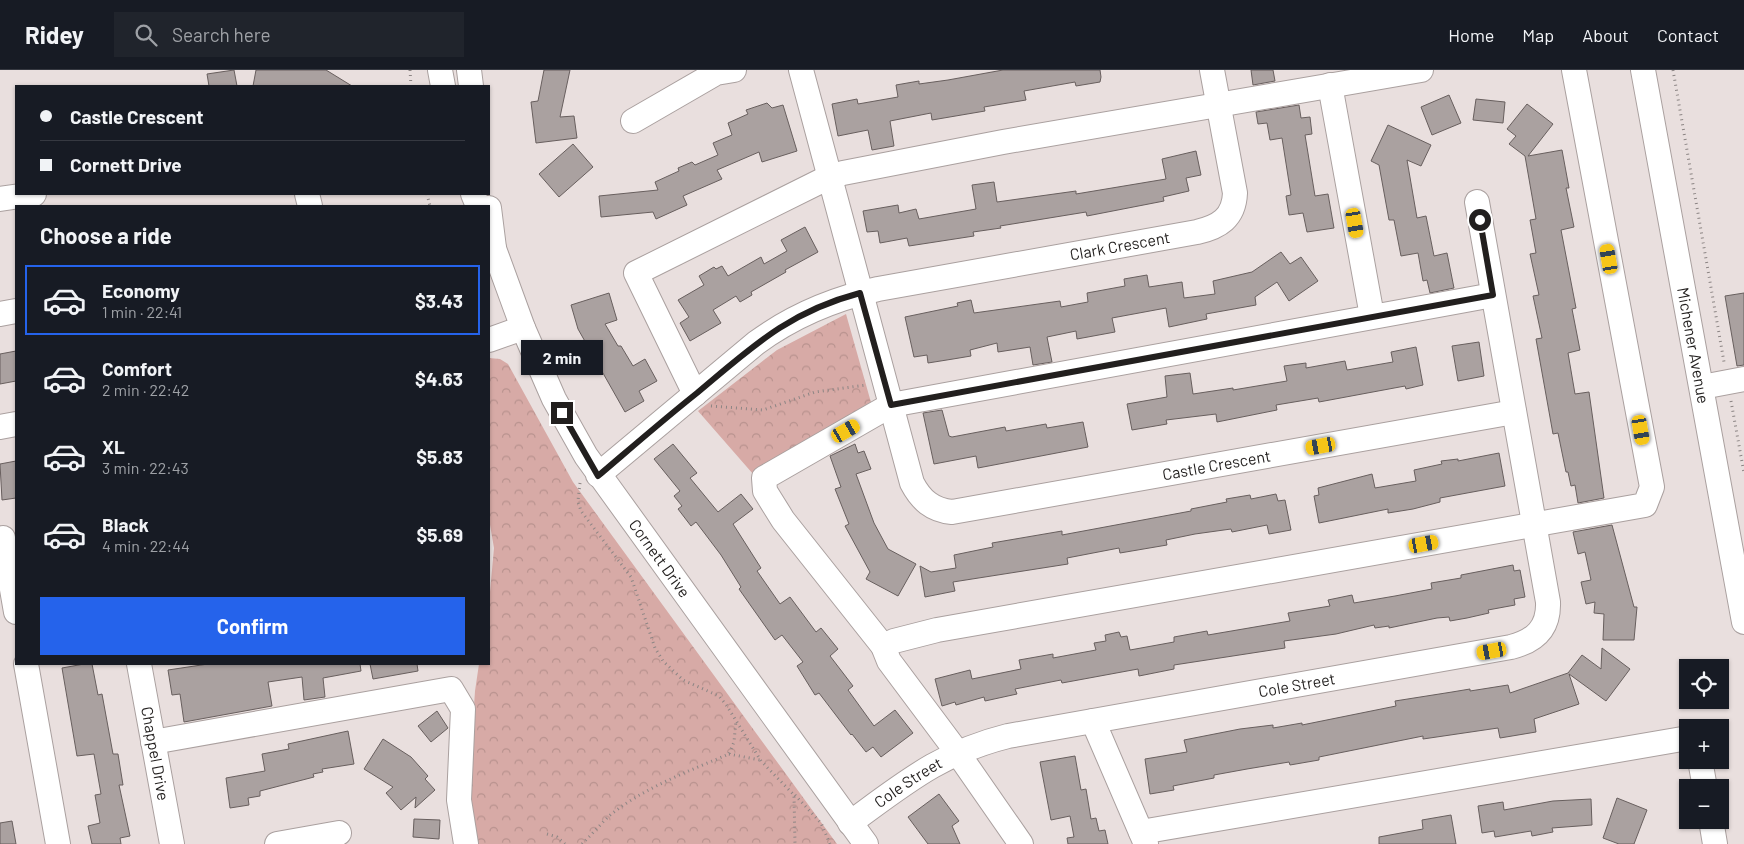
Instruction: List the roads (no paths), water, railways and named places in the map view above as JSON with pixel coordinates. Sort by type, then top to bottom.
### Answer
[{"type":"street","points":[[440,70],[444,85]]},
{"type":"street","points":[[469,70],[471,85]]},
{"type":"street","points":[[633,121],[716,73],[734,70]]},
{"type":"street","points":[[801,70],[860,293]]},
{"type":"street","name":"Clark Crescent","points":[[588,477],[690,398],[756,343],[784,323],[828,302],[860,293],[1196,232],[1217,226],[1225,221],[1234,204],[1235,193],[1212,70]]},
{"type":"street","points":[[690,398],[636,273],[829,177],[1003,142],[1421,70]]},
{"type":"street","points":[[883,646],[894,640],[937,630],[1645,505],[1652,487],[1574,70]]},
{"type":"street","name":"Michener Avenue","points":[[1643,70],[1744,622]]},
{"type":"street","points":[[1330,85],[1372,316]]},
{"type":"street","points":[[0,200],[28,195]]},
{"type":"street","points":[[1477,202],[1514,412]]},
{"type":"street","name":"Cornett Drive","points":[[490,224],[491,241],[523,328],[588,477],[866,844]]},
{"type":"street","name":"Castle Crescent","points":[[860,293],[916,490],[934,508],[952,512],[1514,412]]},
{"type":"street","points":[[1020,844],[957,752],[889,661],[883,646],[783,520],[764,491],[764,478],[891,405],[1493,295]]},
{"type":"street","points":[[0,314],[15,311]]},
{"type":"street","points":[[490,340],[523,328]]},
{"type":"street","points":[[1702,387],[1744,379]]},
{"type":"street","name":"Cole Street","points":[[850,823],[925,769],[957,752],[1008,736],[1511,647],[1528,642],[1542,629],[1548,611],[1514,412]]},
{"type":"street","points":[[0,427],[15,424]]},
{"type":"street","points":[[6,538],[15,605]]},
{"type":"street","points":[[26,665],[58,844]]},
{"type":"street","name":"Chappel Drive","points":[[139,665],[172,844]]},
{"type":"street","points":[[153,742],[451,689],[463,708],[458,800],[466,844]]},
{"type":"street","points":[[1093,722],[1144,838],[1679,740]]},
{"type":"street","points":[[1712,829],[1715,844]]},
{"type":"street","points":[[277,844],[339,833]]}]
